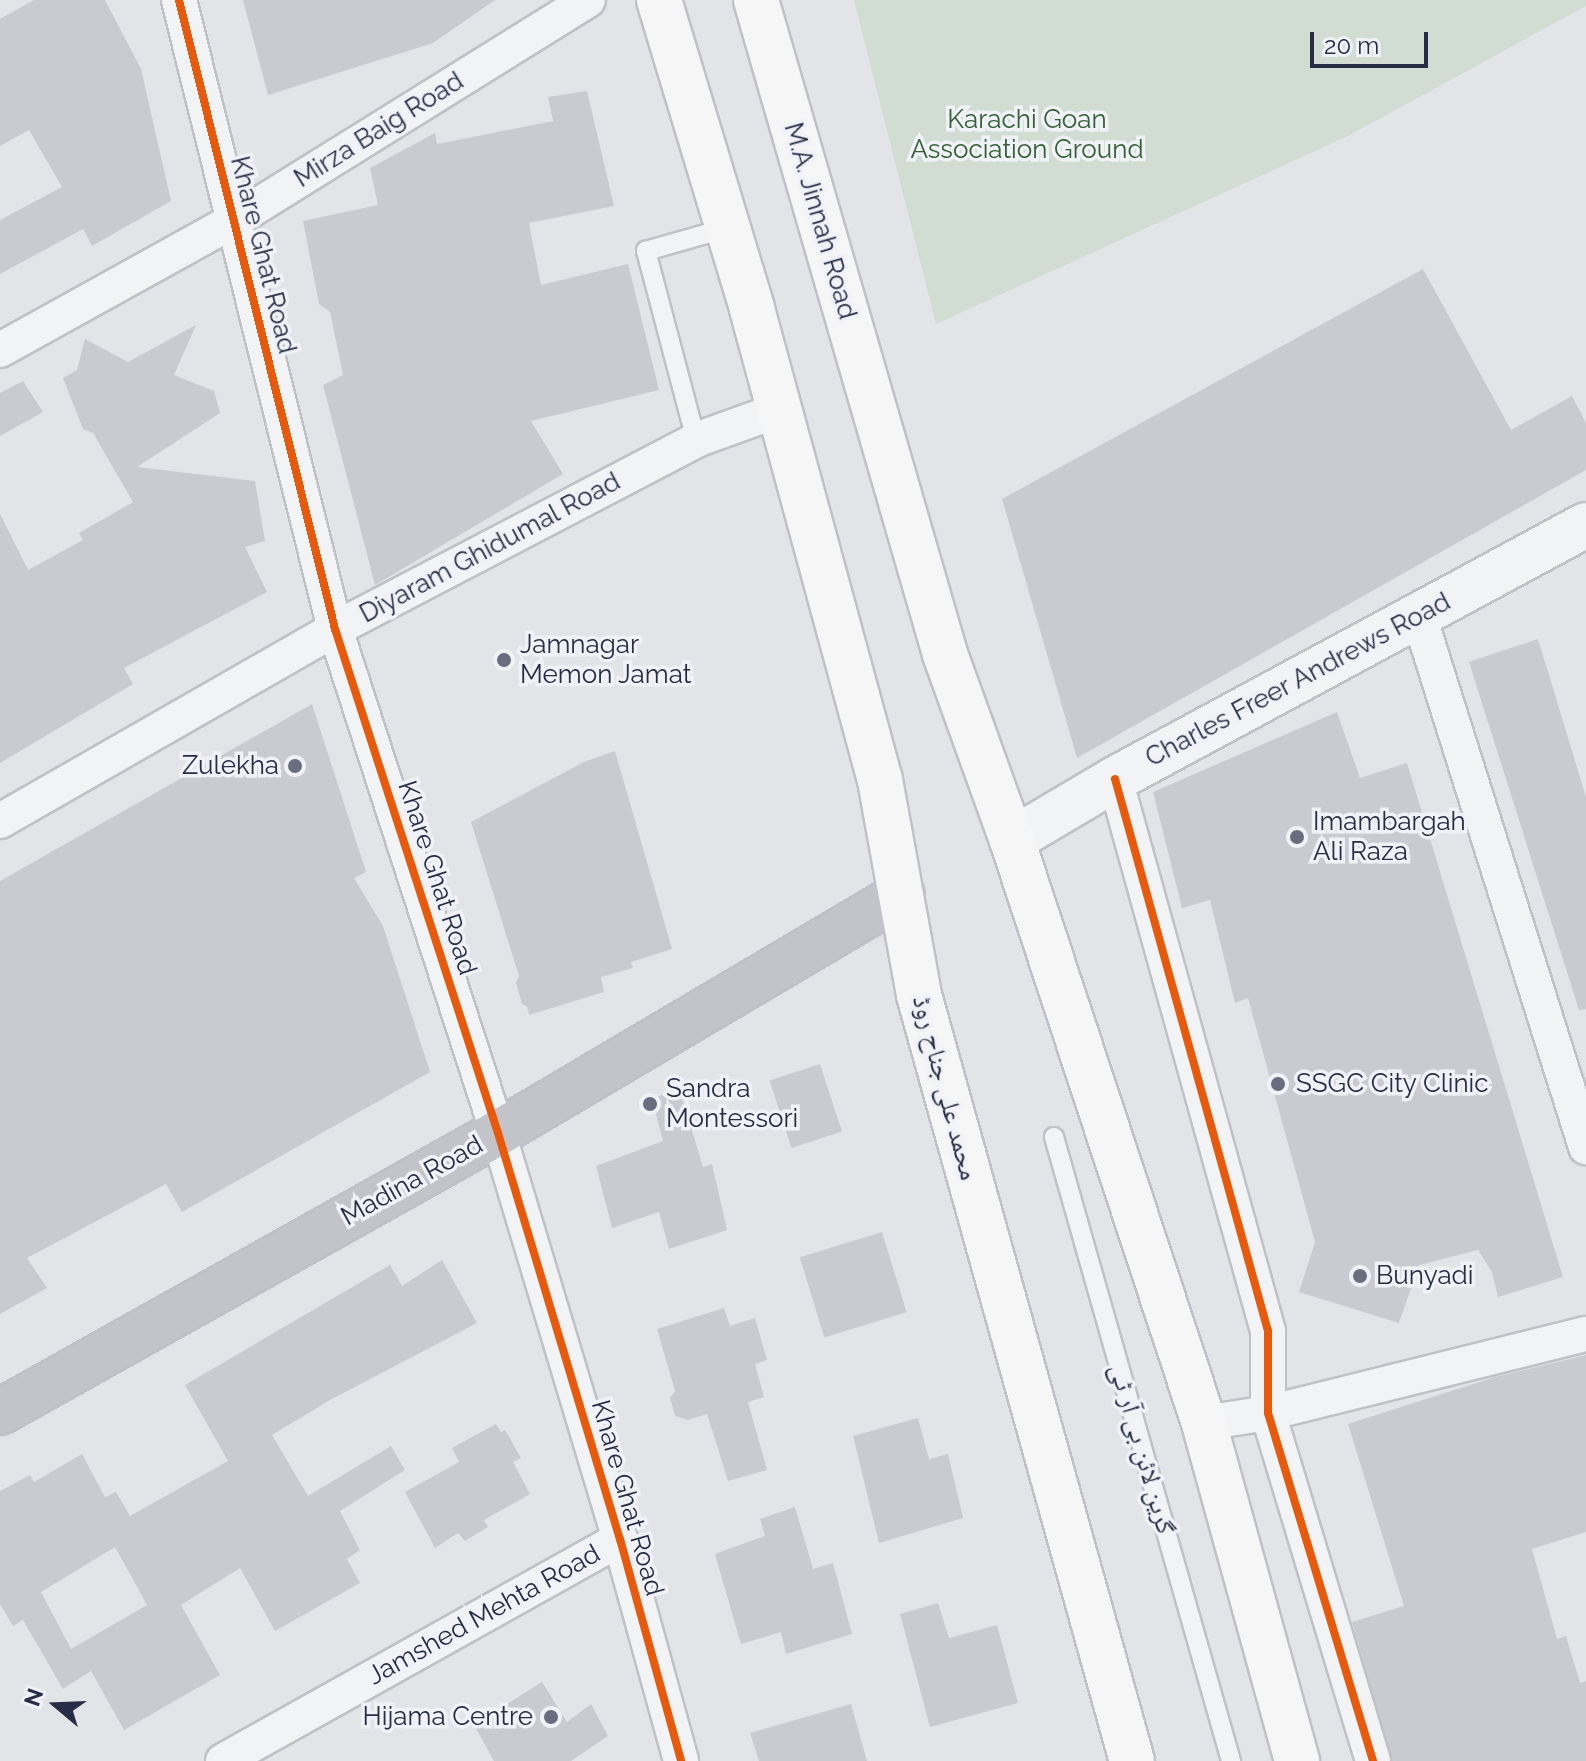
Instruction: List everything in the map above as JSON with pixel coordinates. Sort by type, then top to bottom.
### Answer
[{"type":"highway","points":[[659,0],[779,410]]},
{"type":"highway","name":"M.A. Jinnah Road","points":[[756,0],[945,654],[1012,840]]},
{"type":"highway","name":"محمد علی جناح روڈ","points":[[779,410],[880,780],[919,995],[1123,1757]]},
{"type":"highway","points":[[1012,840],[1204,1423],[1297,1761]]},
{"type":"main road","name":"Madina Road","points":[[0,1412],[498,1133],[902,894]]},
{"type":"street","name":"Khare Ghat Road","points":[[179,0],[335,629],[498,1133],[620,1539],[681,1761]]},
{"type":"street","name":"Mirza Baig Road","points":[[0,350],[233,221],[588,0]]},
{"type":"street","name":"Diyaram Ghidumal Road","points":[[0,821],[335,629],[696,440],[779,410]]},
{"type":"street","name":"Charles Freer Andrews Road","points":[[1012,840],[1115,779],[1586,525]]},
{"type":"street","points":[[1419,616],[1586,1147]]},
{"type":"street","points":[[1115,779],[1268,1331],[1268,1413],[1373,1761]]},
{"type":"street","points":[[1204,1423],[1268,1413],[1586,1334]]},
{"type":"street","name":"Jamshed Mehta Road","points":[[223,1761],[620,1539]]},
{"type":"lane","points":[[696,440],[646,251],[727,228]]},
{"type":"lane","name":"گرین لائن بی آر ٹی","points":[[1054,1137],[1231,1761]]},
{"type":"green space","name":"Karachi Goan Association Ground","points":[[854,0],[1586,0],[1586,6],[1348,136],[936,324]]},
{"type":"building","points":[[34,0],[105,0],[141,69],[171,201],[92,246],[83,229],[0,274],[0,220],[62,187],[29,130],[0,146],[0,19]]},
{"type":"building","points":[[243,0],[495,0],[433,43],[268,95]]},
{"type":"building","points":[[587,91],[614,206],[529,223],[541,285],[628,264],[659,390],[531,421],[563,474],[375,585],[323,385],[343,375],[330,312],[319,304],[303,221],[378,205],[370,168],[435,133],[437,144],[553,121],[548,97]]},
{"type":"building","points":[[1423,269],[1511,430],[1572,396],[1586,423],[1586,470],[1077,758],[1002,499]]},
{"type":"building","points":[[196,325],[174,375],[214,391],[220,413],[137,467],[255,481],[265,541],[245,547],[267,592],[124,668],[133,684],[0,763],[0,514],[28,570],[83,540],[79,533],[133,502],[93,433],[83,429],[63,378],[77,370],[85,339],[128,362]]},
{"type":"building","points":[[23,381],[43,412],[0,436],[0,393]]},
{"type":"building","points":[[1538,639],[1586,797],[1586,1009],[1579,1010],[1469,662]]},
{"type":"building","points":[[312,704],[366,872],[354,878],[383,926],[430,1072],[182,1212],[166,1184],[27,1258],[47,1288],[0,1314],[0,881]]},
{"type":"building","points":[[1337,712],[1360,778],[1407,763],[1563,1277],[1498,1297],[1492,1272],[1478,1250],[1419,1265],[1399,1323],[1299,1292],[1315,1242],[1248,998],[1235,1003],[1210,900],[1182,908],[1153,792]]},
{"type":"building","points":[[615,751],[672,949],[631,962],[633,968],[601,977],[604,992],[529,1015],[527,1006],[522,1004],[516,983],[519,976],[471,822],[584,762]]},
{"type":"building","points":[[820,1064],[842,1132],[792,1148],[770,1080]]},
{"type":"building","points":[[679,1088],[703,1167],[712,1164],[727,1230],[669,1249],[659,1212],[612,1228],[596,1166],[663,1141],[652,1099]]},
{"type":"building","points":[[882,1232],[907,1312],[824,1337],[800,1257]]},
{"type":"building","points":[[442,1260],[477,1323],[332,1399],[272,1435],[308,1496],[391,1446],[405,1470],[340,1511],[360,1550],[347,1559],[360,1583],[275,1631],[240,1568],[181,1605],[220,1675],[124,1730],[91,1671],[63,1689],[23,1620],[13,1626],[0,1604],[0,1491],[30,1475],[34,1482],[82,1454],[105,1497],[116,1492],[130,1516],[228,1461],[185,1385],[390,1265],[402,1286]],"holes":[[[115,1547],[147,1605],[71,1649],[41,1592]]]},
{"type":"building","points":[[724,1308],[730,1326],[755,1318],[767,1360],[755,1364],[764,1397],[748,1402],[767,1470],[728,1481],[707,1414],[688,1420],[675,1416],[670,1398],[675,1391],[657,1329]]},
{"type":"building","points":[[1586,1355],[1586,1532],[1532,1549],[1557,1639],[1566,1636],[1580,1683],[1586,1681],[1586,1761],[1392,1761],[1352,1622],[1404,1606],[1348,1424],[1495,1377]]},
{"type":"building","points":[[918,1418],[929,1459],[948,1454],[963,1518],[879,1543],[853,1436]]},
{"type":"building","points":[[496,1424],[501,1432],[505,1430],[521,1458],[513,1462],[530,1494],[484,1520],[488,1527],[465,1541],[458,1533],[435,1548],[405,1492],[459,1462],[452,1448]]},
{"type":"building","points":[[795,1507],[813,1569],[833,1563],[852,1634],[786,1654],[781,1632],[741,1644],[715,1554],[765,1536],[760,1519]]},
{"type":"building","points":[[938,1603],[949,1638],[997,1625],[1018,1703],[930,1727],[900,1614]]},
{"type":"building","points":[[542,1682],[567,1722],[591,1704],[608,1736],[571,1761],[494,1761],[474,1725]]},
{"type":"building","points":[[851,1704],[867,1761],[759,1761],[750,1733]]},
{"type":"cycle path","points":[[179,0],[335,629],[498,1133],[620,1539],[681,1761]]},
{"type":"cycle path","points":[[1115,779],[1268,1331],[1268,1413],[1373,1761]]},
{"type":"place","name":"Jamnagar Memon Jamat","points":[[504,660]]},
{"type":"place","name":"Zulekha","points":[[295,766]]},
{"type":"place","name":"Imambargah Ali Raza","points":[[1297,837]]},
{"type":"place","name":"SSGC City Clinic","points":[[1278,1084]]},
{"type":"place","name":"Sandra Montessori","points":[[650,1104]]},
{"type":"place","name":"Bunyadi","points":[[1360,1276]]},
{"type":"place","name":"Hijama Centre","points":[[551,1717]]}]
